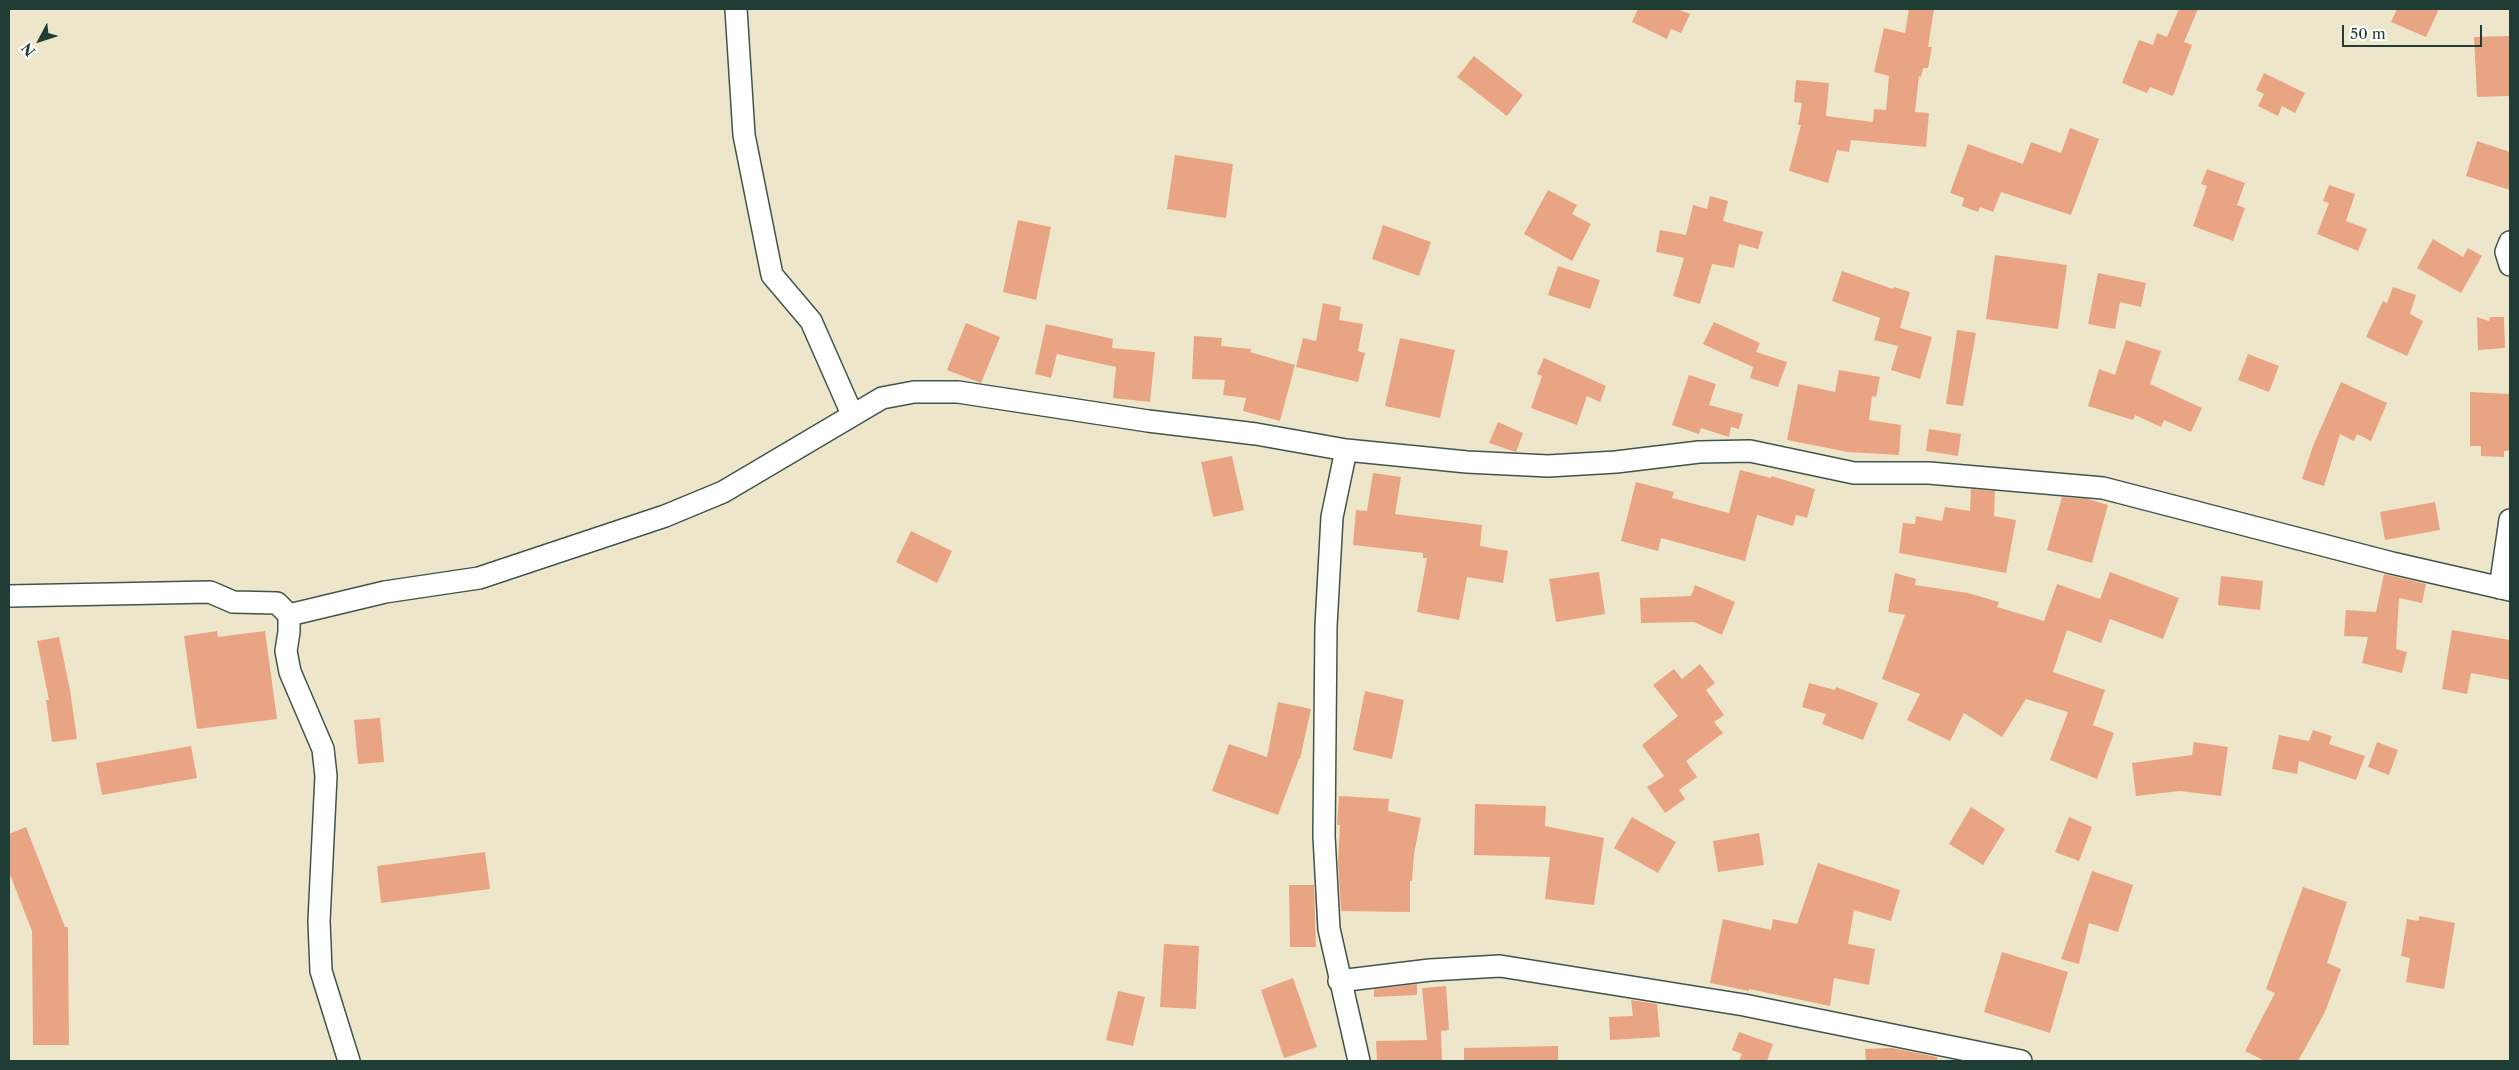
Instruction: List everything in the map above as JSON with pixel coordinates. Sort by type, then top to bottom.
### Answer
[{"type":"street","points":[[736,9],[744,135],[772,275],[811,321],[852,414]]},
{"type":"street","points":[[2510,242],[2506,252],[2510,265]]},
{"type":"street","points":[[289,615],[385,592],[479,578],[665,516],[723,492],[882,398],[914,392],[958,392],[1148,421],[1256,434],[1346,450],[1467,462],[1548,466],[1616,462],[1699,452],[1750,451],[1854,473],[1929,473],[2103,488],[2392,564],[2505,589],[2510,520]]},
{"type":"street","points":[[1346,450],[1332,517],[1326,626],[1324,836],[1329,929],[1359,1061]]},
{"type":"street","points":[[9,596],[210,592],[234,602],[277,603],[289,615],[286,651],[290,672],[323,749],[326,776],[319,921],[320,971],[349,1061]]},
{"type":"street","points":[[1340,982],[1430,970],[1500,966],[1744,1005],[2021,1061]]},
{"type":"building","points":[[1638,9],[1677,9],[1690,14],[1681,33],[1671,29],[1667,39],[1632,22]]},
{"type":"building","points":[[1909,9],[1934,9],[1928,47],[1932,47],[1928,68],[1923,68],[1921,77],[1919,76],[1915,112],[1929,113],[1926,147],[1851,140],[1849,152],[1837,150],[1828,183],[1789,171],[1801,125],[1798,125],[1802,103],[1794,102],[1796,80],[1829,83],[1826,116],[1873,122],[1874,109],[1886,110],[1889,76],[1874,72],[1884,28],[1905,33]]},
{"type":"building","points":[[2179,9],[2198,9],[2184,42],[2192,45],[2173,96],[2150,87],[2147,93],[2122,83],[2139,40],[2153,45],[2157,33],[2167,37]]},
{"type":"building","points":[[2397,9],[2439,9],[2426,37],[2391,22]]},
{"type":"building","points":[[2510,36],[2510,96],[2477,97],[2474,37]]},
{"type":"building","points":[[1474,56],[1523,95],[1507,116],[1457,77]]},
{"type":"building","points":[[2264,73],[2305,93],[2295,113],[2282,106],[2278,116],[2258,106],[2264,94],[2256,90]]},
{"type":"building","points":[[2070,128],[2099,139],[2071,215],[2001,192],[1993,212],[1980,207],[1978,212],[1962,206],[1964,198],[1950,193],[1968,144],[2023,164],[2031,142],[2061,153]]},
{"type":"building","points":[[2477,141],[2510,152],[2510,190],[2466,176]]},
{"type":"building","points":[[1175,155],[1233,164],[1226,218],[1167,209]]},
{"type":"building","points":[[2207,169],[2245,183],[2237,205],[2245,208],[2233,241],[2193,226],[2207,186],[2201,184]]},
{"type":"building","points":[[2329,185],[2355,194],[2346,221],[2367,229],[2358,251],[2317,234],[2329,203],[2323,201]]},
{"type":"building","points":[[1548,190],[1577,205],[1572,214],[1591,224],[1572,261],[1524,234]]},
{"type":"building","points":[[1710,196],[1728,201],[1723,221],[1763,232],[1758,249],[1739,244],[1734,268],[1712,264],[1700,304],[1673,296],[1684,258],[1656,252],[1660,230],[1686,235],[1693,205],[1707,209]]},
{"type":"building","points":[[1018,220],[1051,227],[1036,300],[1003,292]]},
{"type":"building","points":[[1383,225],[1431,242],[1419,276],[1372,259]]},
{"type":"building","points":[[2433,239],[2463,257],[2468,248],[2482,256],[2461,293],[2417,268]]},
{"type":"building","points":[[1995,255],[2067,265],[2058,329],[1986,319]]},
{"type":"building","points":[[1558,266],[1600,280],[1590,309],[1548,295]]},
{"type":"building","points":[[1842,271],[1893,289],[1894,287],[1910,292],[1900,328],[1932,337],[1920,379],[1891,370],[1898,346],[1874,340],[1880,318],[1832,301]]},
{"type":"building","points":[[2098,273],[2146,283],[2141,307],[2120,302],[2115,329],[2088,324]]},
{"type":"building","points":[[2393,287],[2416,295],[2410,314],[2423,321],[2407,356],[2366,337],[2383,301],[2387,303]]},
{"type":"building","points":[[1323,303],[1341,307],[1339,320],[1363,324],[1358,351],[1365,353],[1358,382],[1296,367],[1303,338],[1316,341]]},
{"type":"building","points":[[2477,317],[2489,321],[2490,317],[2504,317],[2505,348],[2478,350]]},
{"type":"building","points":[[1714,322],[1760,343],[1756,352],[1787,362],[1778,387],[1750,378],[1753,367],[1703,344]]},
{"type":"building","points":[[966,323],[1000,337],[981,383],[947,370]]},
{"type":"building","points":[[1046,324],[1113,339],[1112,348],[1155,352],[1150,402],[1113,398],[1116,367],[1057,354],[1051,378],[1035,374]]},
{"type":"building","points":[[1957,330],[1976,333],[1963,406],[1946,404]]},
{"type":"building","points":[[1194,336],[1222,338],[1221,346],[1251,349],[1250,352],[1295,365],[1280,421],[1243,411],[1246,398],[1223,395],[1225,380],[1192,379]]},
{"type":"building","points":[[1400,338],[1455,350],[1440,418],[1385,406]]},
{"type":"building","points":[[2126,340],[2161,351],[2150,384],[2202,408],[2191,432],[2164,420],[2161,427],[2135,415],[2133,420],[2088,406],[2099,369],[2115,375]]},
{"type":"building","points":[[2248,354],[2279,366],[2269,392],[2238,380]]},
{"type":"building","points":[[1544,358],[1606,386],[1600,402],[1587,396],[1577,425],[1531,408],[1542,376],[1537,374]]},
{"type":"building","points":[[1839,370],[1880,377],[1876,397],[1872,396],[1869,420],[1901,425],[1899,455],[1848,452],[1787,440],[1798,384],[1835,392]]},
{"type":"building","points":[[1689,375],[1716,384],[1709,405],[1743,414],[1739,429],[1731,427],[1729,437],[1701,428],[1699,434],[1672,425]]},
{"type":"building","points":[[2341,382],[2387,403],[2371,441],[2357,434],[2354,441],[2340,434],[2324,486],[2302,479],[2313,446]]},
{"type":"building","points":[[2470,392],[2510,394],[2510,448],[2508,451],[2504,451],[2504,457],[2481,456],[2481,446],[2470,446]]},
{"type":"building","points":[[1498,422],[1523,433],[1516,452],[1489,443]]},
{"type":"building","points":[[1929,429],[1961,434],[1958,456],[1926,451]]},
{"type":"building","points":[[1232,456],[1244,510],[1213,517],[1201,462]]},
{"type":"building","points":[[1740,470],[1771,478],[1771,476],[1815,489],[1807,518],[1796,515],[1793,526],[1757,515],[1745,561],[1661,538],[1658,551],[1621,541],[1636,482],[1674,492],[1672,498],[1729,513]]},
{"type":"building","points":[[1373,473],[1401,477],[1395,514],[1482,525],[1480,546],[1508,551],[1503,583],[1467,577],[1459,620],[1417,612],[1427,558],[1423,558],[1423,553],[1353,545],[1356,510],[1367,511]]},
{"type":"building","points":[[1971,489],[1995,491],[1994,516],[2016,520],[2006,573],[1899,553],[1903,523],[1915,524],[1916,516],[1942,521],[1945,507],[1970,511]]},
{"type":"building","points":[[2062,497],[2088,499],[2108,505],[2092,563],[2047,550]]},
{"type":"building","points":[[2435,502],[2440,530],[2385,540],[2380,512]]},
{"type":"building","points":[[911,531],[952,551],[937,583],[896,562]]},
{"type":"building","points":[[1599,572],[1605,614],[1556,622],[1549,579]]},
{"type":"building","points":[[2110,572],[2179,598],[2163,639],[2110,619],[2101,643],[2067,630],[2053,672],[2105,690],[2093,725],[2114,733],[2097,779],[2050,760],[2068,712],[2026,699],[2002,737],[1964,713],[1950,741],[1907,720],[1920,694],[1882,679],[1905,615],[1888,612],[1895,573],[1916,579],[1915,585],[1968,593],[1999,602],[1997,607],[2044,621],[2057,584],[2100,599]]},
{"type":"building","points":[[2384,574],[2426,584],[2422,603],[2399,598],[2396,649],[2407,652],[2402,673],[2362,663],[2368,637],[2344,636],[2346,610],[2376,612]]},
{"type":"building","points":[[2221,576],[2263,581],[2260,610],[2218,605]]},
{"type":"building","points":[[1695,585],[1735,602],[1722,635],[1694,622],[1641,623],[1640,598],[1691,596]]},
{"type":"building","points":[[2452,630],[2510,640],[2510,680],[2471,673],[2467,694],[2442,689]]},
{"type":"building","points":[[217,631],[218,637],[265,631],[277,719],[197,729],[184,636]]},
{"type":"building","points":[[59,637],[70,690],[77,739],[52,742],[46,700],[49,700],[37,641]]},
{"type":"building","points":[[1700,664],[1715,683],[1706,690],[1724,715],[1714,722],[1723,733],[1686,761],[1697,777],[1679,790],[1685,799],[1665,813],[1647,787],[1664,776],[1642,745],[1678,716],[1653,685],[1674,669],[1682,679]]},
{"type":"building","points":[[1809,683],[1835,690],[1836,687],[1878,703],[1863,740],[1822,724],[1826,714],[1802,707]]},
{"type":"building","points":[[1365,691],[1404,700],[1392,759],[1353,750]]},
{"type":"building","points":[[1278,702],[1311,709],[1300,759],[1278,815],[1212,791],[1229,744],[1267,757]]},
{"type":"building","points":[[380,718],[384,762],[358,764],[354,720]]},
{"type":"building","points":[[2313,730],[2332,736],[2329,744],[2365,756],[2356,780],[2299,761],[2297,774],[2272,769],[2279,735],[2309,741]]},
{"type":"building","points":[[2194,742],[2228,747],[2221,796],[2180,791],[2136,796],[2132,763],[2192,755]]},
{"type":"building","points":[[2377,742],[2398,750],[2389,775],[2368,767]]},
{"type":"building","points":[[191,746],[197,778],[102,795],[96,763]]},
{"type":"building","points":[[1339,796],[1389,799],[1388,811],[1421,818],[1414,854],[1412,881],[1410,881],[1410,912],[1341,911],[1338,861],[1340,825],[1337,825]]},
{"type":"building","points":[[1475,804],[1546,806],[1545,826],[1604,838],[1594,905],[1545,899],[1550,857],[1474,855]]},
{"type":"building","points":[[1971,807],[2005,829],[1983,865],[1949,844]]},
{"type":"building","points":[[1632,817],[1676,842],[1658,873],[1614,848]]},
{"type":"building","points":[[2069,817],[2092,827],[2079,861],[2055,852]]},
{"type":"building","points":[[26,827],[65,927],[68,927],[69,1045],[33,1045],[32,931],[9,872],[9,834]]},
{"type":"building","points":[[1759,833],[1764,865],[1718,872],[1713,841]]},
{"type":"building","points":[[485,852],[490,889],[381,903],[377,866]]},
{"type":"building","points":[[1818,863],[1900,890],[1891,921],[1854,910],[1848,944],[1875,949],[1869,985],[1834,978],[1830,1006],[1710,983],[1723,919],[1771,930],[1773,919],[1797,924]]},
{"type":"building","points":[[2092,871],[2133,885],[2118,932],[2089,923],[2079,964],[2061,959]]},
{"type":"building","points":[[1289,885],[1314,885],[1316,947],[1290,947]]},
{"type":"building","points":[[2303,887],[2347,902],[2327,963],[2341,969],[2325,1012],[2298,1061],[2265,1061],[2245,1051],[2275,993],[2266,989]]},
{"type":"building","points":[[2419,916],[2455,923],[2444,989],[2406,982],[2410,958],[2401,956],[2407,919],[2419,921]]},
{"type":"building","points":[[1164,944],[1199,946],[1196,1009],[1160,1007]]},
{"type":"building","points":[[2002,952],[2068,972],[2050,1033],[1984,1012]]},
{"type":"building","points":[[1293,978],[1317,1047],[1284,1058],[1261,990]]},
{"type":"building","points":[[1417,984],[1417,995],[1374,997],[1374,989]]},
{"type":"building","points":[[1446,986],[1449,1030],[1441,1031],[1442,1061],[1377,1061],[1376,1041],[1427,1040],[1422,988]]},
{"type":"building","points":[[1118,991],[1145,997],[1133,1046],[1106,1040]]},
{"type":"building","points":[[1631,1000],[1657,1004],[1660,1037],[1610,1040],[1609,1017],[1633,1016]]},
{"type":"building","points":[[1739,1032],[1773,1044],[1767,1061],[1739,1061],[1742,1054],[1732,1050]]},
{"type":"building","points":[[1558,1046],[1558,1061],[1464,1061],[1464,1048]]},
{"type":"building","points":[[1892,1048],[1937,1057],[1938,1061],[1866,1061],[1865,1049]]}]
